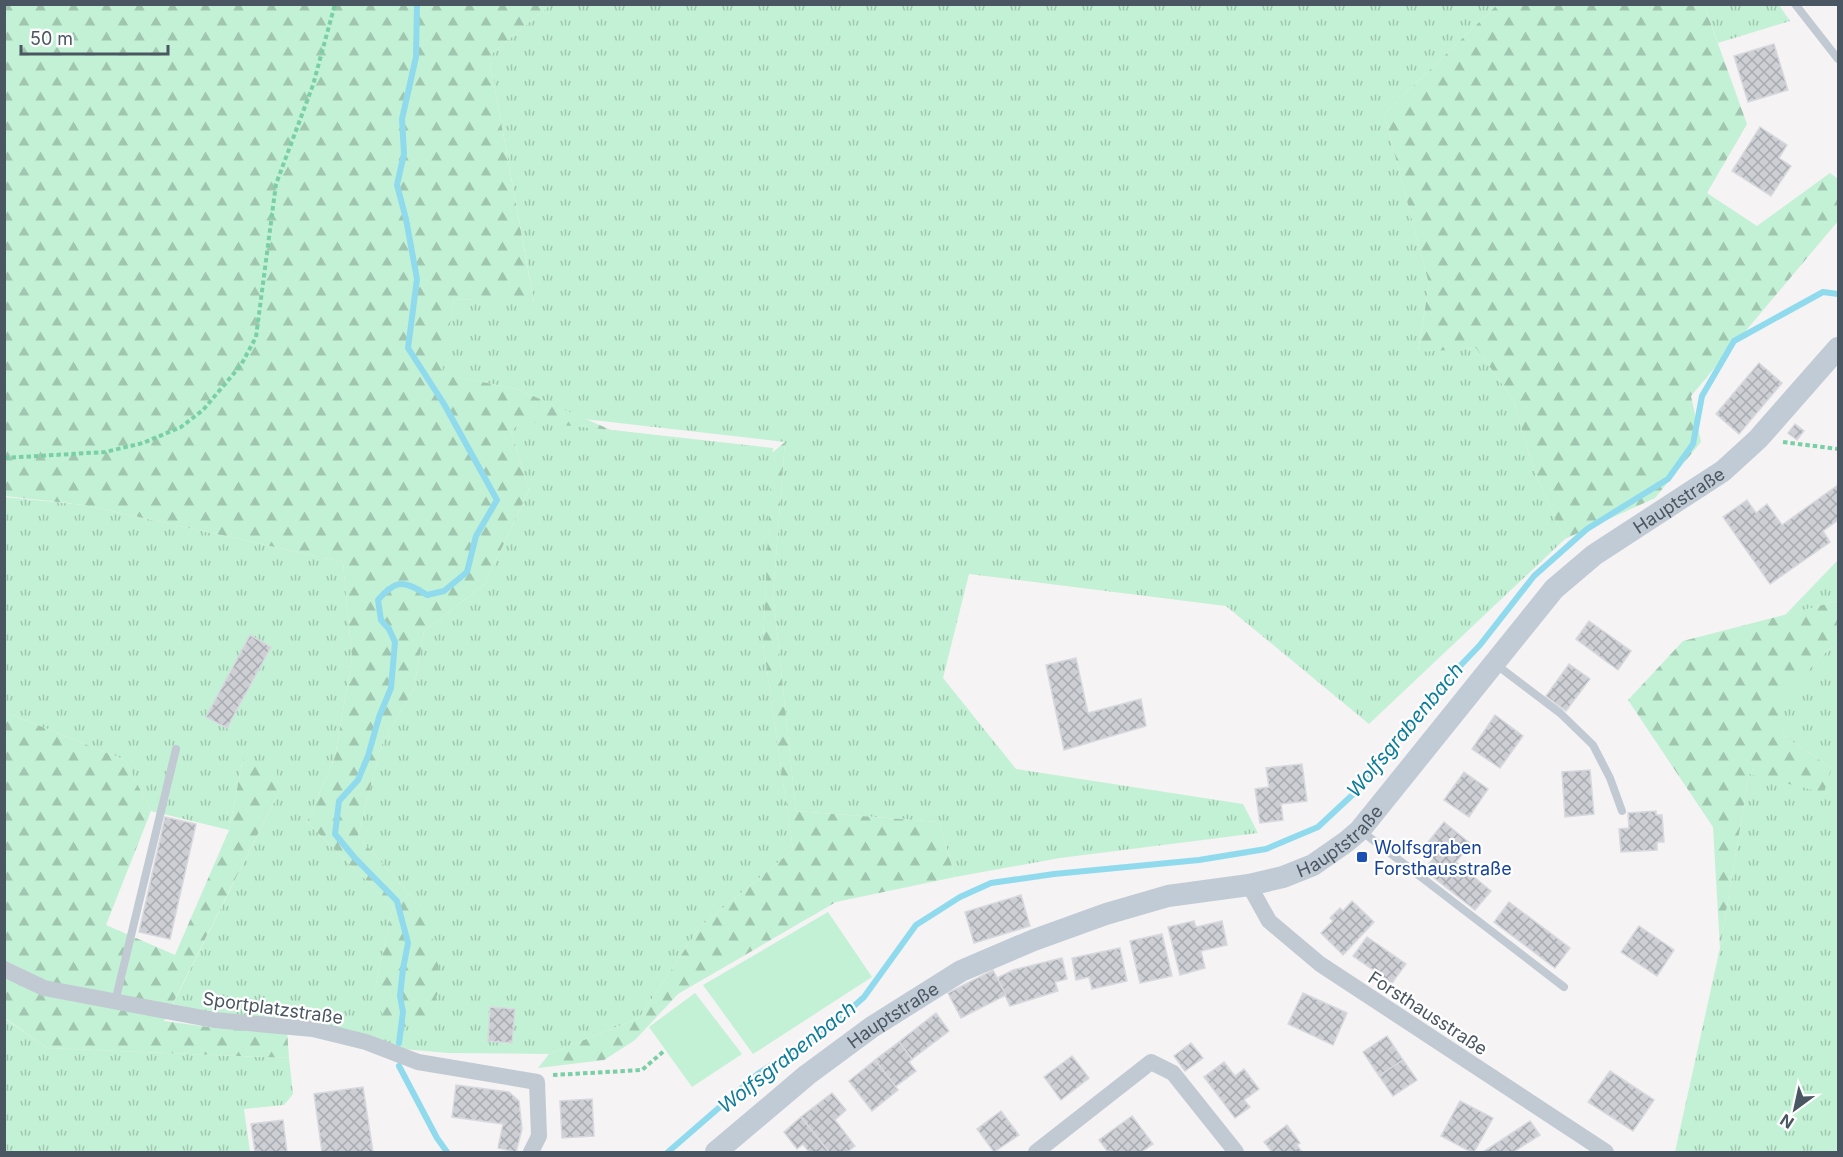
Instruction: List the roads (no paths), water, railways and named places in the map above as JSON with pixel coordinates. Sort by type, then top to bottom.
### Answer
[{"type":"main road","name":"Hauptstraße","points":[[716,1152],[807,1076],[872,1027],[962,971],[1034,940],[1106,914],[1168,896],[1283,878],[1313,865],[1346,842],[1360,830],[1554,589],[1594,555],[1723,471],[1758,440],[1839,348]]},
{"type":"street","name":"Forsthausstraße","points":[[1249,885],[1269,921],[1320,964],[1606,1152]]},
{"type":"street","name":"Sportplatzstraße","points":[[4,969],[44,988],[214,1020],[313,1029],[366,1042],[418,1062],[537,1082],[539,1136],[531,1152]]},
{"type":"street","points":[[1036,1152],[1152,1062],[1173,1073],[1236,1152]]},
{"type":"lane","points":[[1795,4],[1839,59]]},
{"type":"lane","points":[[1494,663],[1560,713],[1593,745],[1610,778],[1622,811]]},
{"type":"lane","points":[[115,1003],[176,749]]},
{"type":"lane","points":[[1360,830],[1564,987]]},
{"type":"waterway","points":[[399,1043],[403,1012],[400,996],[408,943],[397,901],[335,834],[339,801],[358,780],[391,688],[395,642],[389,629],[381,620],[378,600],[390,588],[401,584],[427,595],[444,591],[467,572],[476,536],[497,500],[444,404],[408,348],[417,279],[397,185],[404,154],[402,119],[416,57],[417,4]]},
{"type":"waterway","name":"Wolfsgrabenbach","points":[[668,1152],[759,1073],[825,1032],[864,997],[916,925],[960,897],[991,883],[1054,874],[1199,860],[1266,849],[1318,827],[1363,785],[1400,735],[1439,688],[1480,645],[1534,576],[1587,529],[1668,479],[1693,444],[1702,396],[1734,341],[1823,292],[1838,294]]},
{"type":"waterway","points":[[399,1066],[437,1138],[447,1152]]},
{"type":"place","name":"Wolfsgraben Forsthausstraße","points":[[1362,857]]}]
